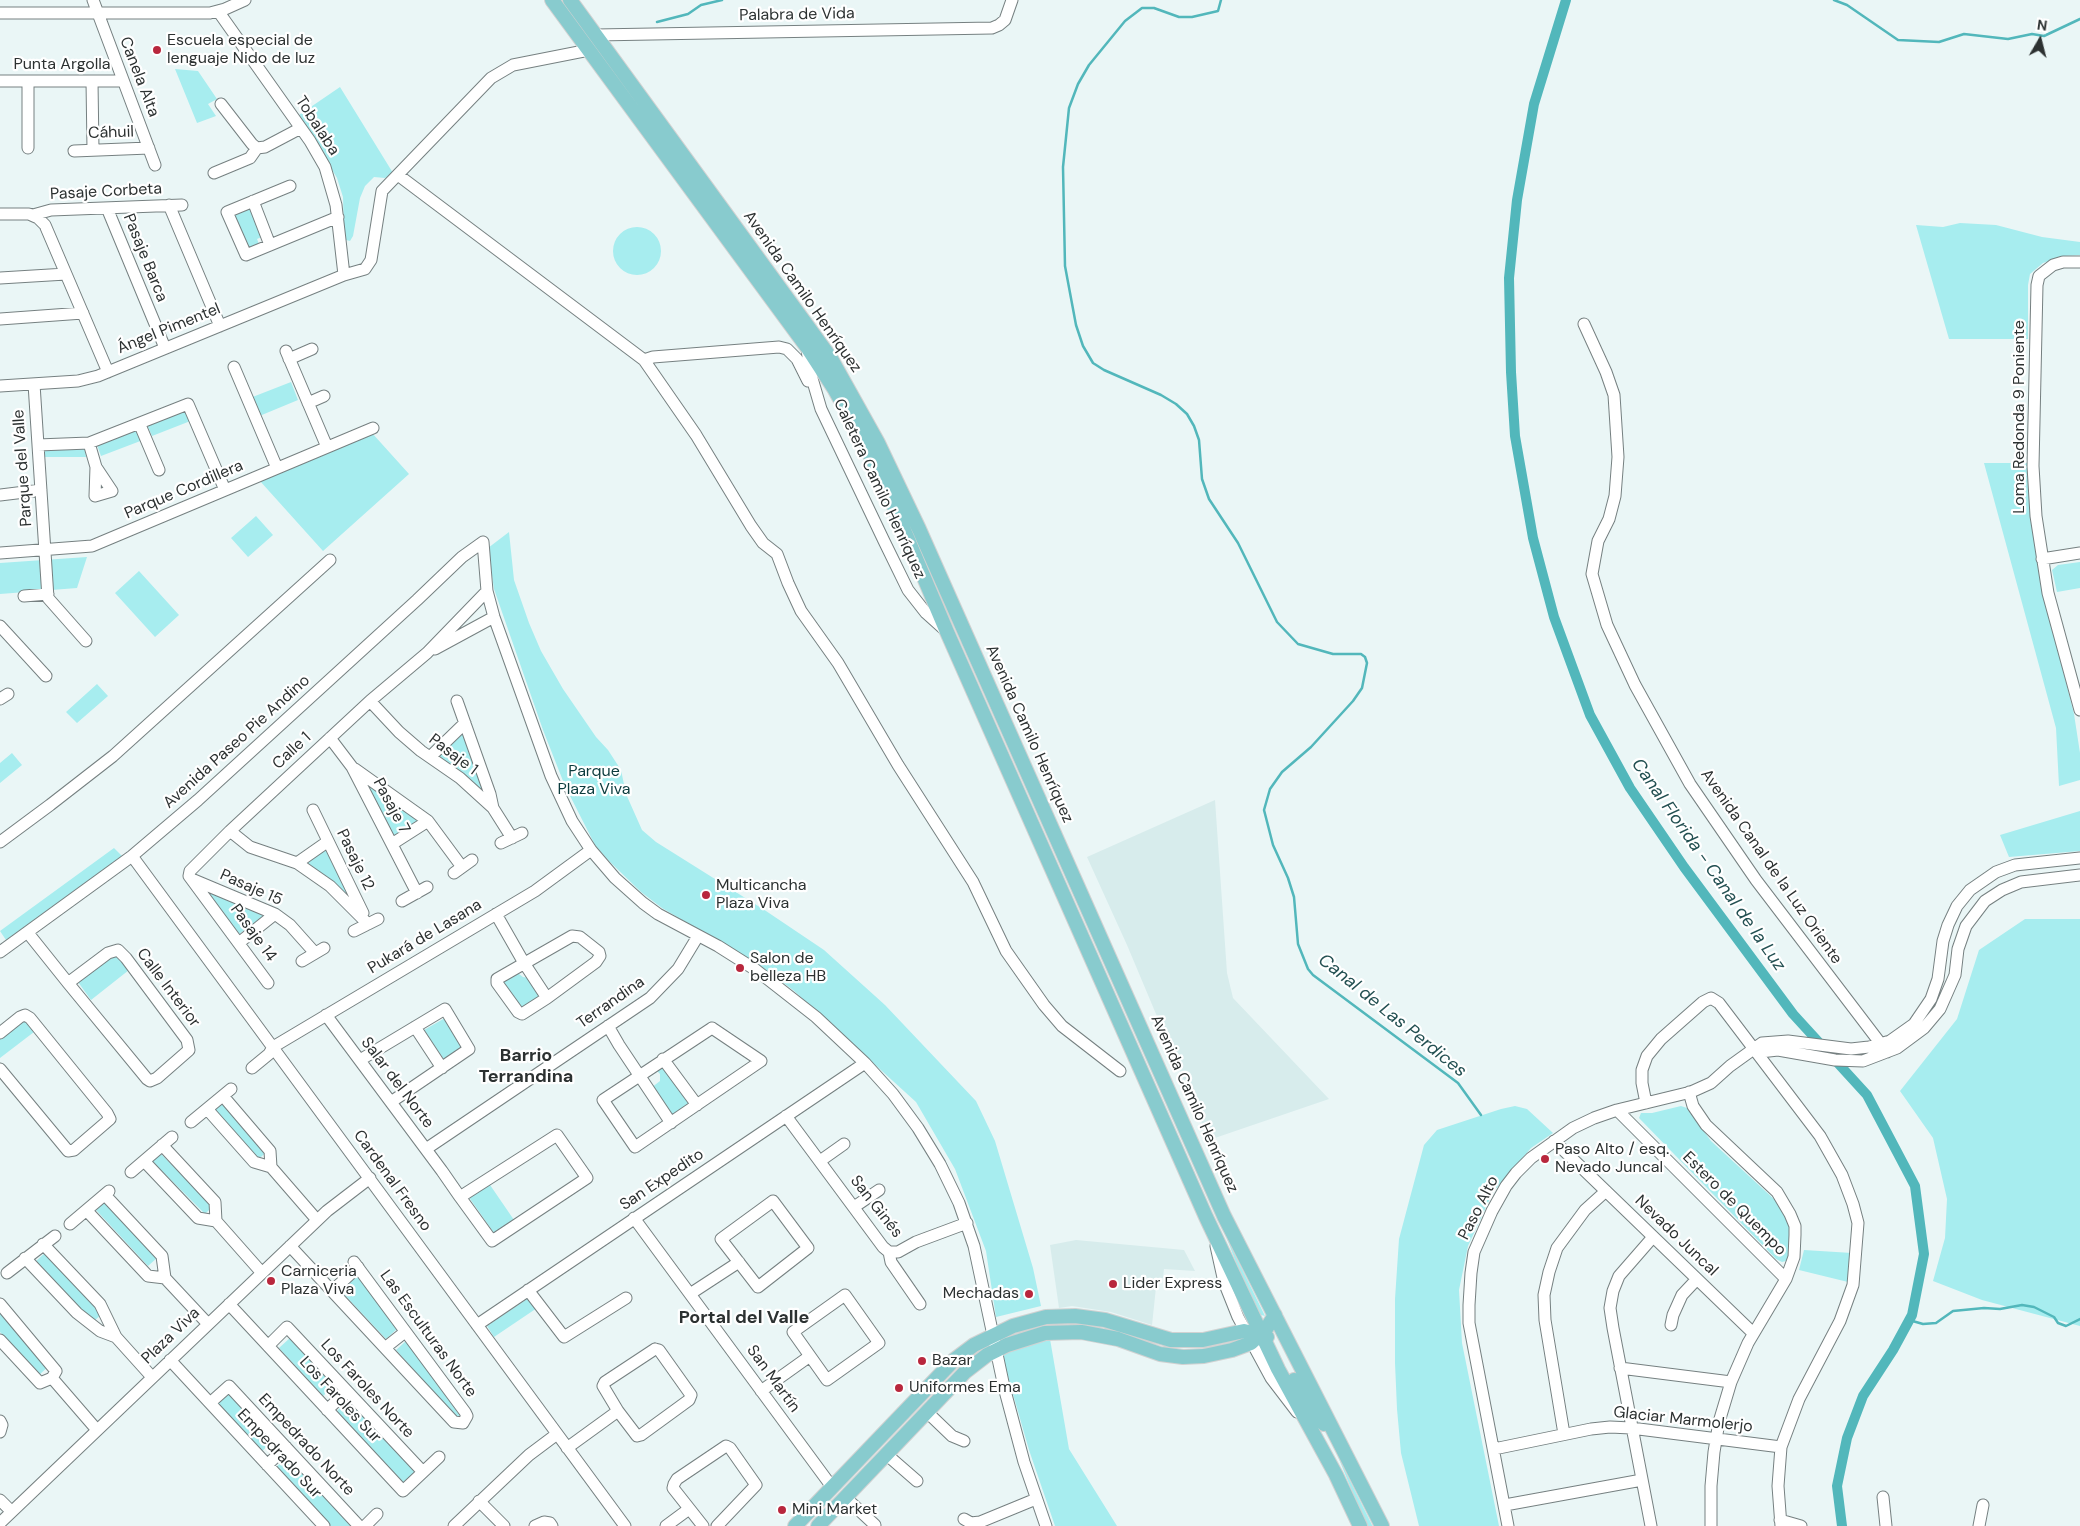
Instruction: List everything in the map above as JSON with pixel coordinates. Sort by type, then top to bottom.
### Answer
[{"type":"main road","name":"Avenida Camilo Henríquez","points":[[552,0],[807,347],[835,390],[872,458],[947,632],[1214,1232],[1252,1336],[1308,1424],[1336,1475],[1360,1526]]},
{"type":"main road","name":"Avenida Camilo Henríquez","points":[[570,0],[830,358],[878,443],[919,529],[1224,1216],[1382,1526]]},
{"type":"main road","points":[[818,1526],[965,1372],[996,1350],[1032,1336],[1069,1332],[1105,1336],[1166,1355],[1204,1356],[1232,1350],[1252,1336],[1275,1314]]},
{"type":"main road","points":[[795,1526],[938,1375],[974,1345],[992,1335],[1032,1320],[1075,1316],[1105,1320],[1161,1338],[1182,1341],[1252,1336],[1271,1339],[1304,1398],[1338,1439]]},
{"type":"main road","points":[[1203,1340],[1206,1349],[1204,1356]]},
{"type":"street","name":"Canela Alta","points":[[93,0],[155,165]]},
{"type":"street","points":[[0,13],[98,14],[218,11],[245,0]]},
{"type":"street","name":"Palabra de Vida","points":[[596,35],[992,28],[999,26],[1005,20],[1012,0]]},
{"type":"street","name":"Tobalaba","points":[[218,11],[301,128],[325,167],[338,217],[340,252],[344,275]]},
{"type":"street","name":"Ángel Pimentel","points":[[0,386],[78,381],[108,372],[344,275],[365,269],[371,260],[382,191],[491,78],[513,65],[589,50]]},
{"type":"street","name":"Punta Argolla","points":[[0,81],[123,81]]},
{"type":"street","points":[[28,81],[28,148]]},
{"type":"street","points":[[92,81],[93,150]]},
{"type":"street","points":[[220,104],[257,148],[262,148],[301,128]]},
{"type":"street","name":"Cáhuil","points":[[74,151],[149,148]]},
{"type":"street","points":[[214,173],[250,158],[257,148]]},
{"type":"street","points":[[398,175],[644,360],[696,435],[750,526],[763,543],[778,554],[788,583],[801,611],[838,663],[898,765],[973,882],[1006,951],[1044,1005],[1062,1026],[1120,1071]]},
{"type":"street","points":[[290,186],[227,212],[246,256],[338,217]]},
{"type":"street","points":[[253,201],[270,245]]},
{"type":"street","points":[[170,205],[220,326]]},
{"type":"street","name":"Pasaje Corbeta","points":[[0,214],[25,213],[34,215],[51,210],[182,205]]},
{"type":"street","name":"Pasaje Barca","points":[[107,208],[164,348]]},
{"type":"street","points":[[34,215],[45,225],[108,372]]},
{"type":"street","name":"Loma Redonda 9 Poniente","points":[[2080,262],[2058,263],[2043,271],[2039,276],[2037,285],[2033,466],[2036,516],[2048,593],[2080,710]]},
{"type":"street","points":[[0,278],[66,274]]},
{"type":"street","points":[[0,319],[83,313]]},
{"type":"street","name":"Avenida Canal de la Luz Oriente","points":[[1584,324],[1606,372],[1614,395],[1618,457],[1615,496],[1609,519],[1598,541],[1592,574],[1607,625],[1635,685],[1690,784],[1756,880],[1884,1048]]},
{"type":"street","points":[[644,360],[653,357],[771,346],[787,349],[797,360],[821,409]]},
{"type":"street","name":"Caletera Camilo Henríquez","points":[[807,347],[809,368],[821,409],[908,590],[926,613],[947,632]]},
{"type":"street","points":[[312,349],[287,355],[326,447]]},
{"type":"street","points":[[234,367],[277,468]]},
{"type":"street","name":"Parque del Valle","points":[[34,384],[48,594]]},
{"type":"street","points":[[308,403],[324,396]]},
{"type":"street","points":[[38,445],[89,443],[140,425],[188,404],[225,490]]},
{"type":"street","points":[[140,425],[159,470]]},
{"type":"street","name":"Parque Cordillera","points":[[0,553],[92,546],[373,428]]},
{"type":"street","points":[[89,443],[96,467]]},
{"type":"street","points":[[0,495],[41,490]]},
{"type":"street","name":"Avenida Paseo Pie Andino","points":[[0,952],[132,856],[198,800],[462,557],[483,542],[487,592]]},
{"type":"street","points":[[2042,559],[2080,553]]},
{"type":"street","points":[[0,842],[113,756],[330,560]]},
{"type":"street","points":[[487,592],[494,617],[554,784],[572,821],[591,850],[615,878],[643,903],[658,914],[736,957],[774,983],[816,1017],[865,1063],[893,1094],[918,1128],[943,1170],[967,1223],[980,1269],[992,1335],[1013,1423],[1046,1526]]},
{"type":"street","name":"Calle 1","points":[[192,880],[189,876],[193,868],[230,831],[370,701],[427,653],[487,592]]},
{"type":"street","points":[[24,596],[48,594],[52,603],[86,641]]},
{"type":"street","name":"Calle 1","points":[[427,653],[494,617]]},
{"type":"street","points":[[0,626],[46,676]]},
{"type":"street","name":"Pasaje 1","points":[[370,701],[399,732],[460,778],[493,808],[512,838]]},
{"type":"street","points":[[457,701],[490,794],[493,808]]},
{"type":"street","points":[[430,757],[465,723]]},
{"type":"street","name":"Pasaje 7","points":[[330,738],[352,767],[392,844],[422,890],[402,902]]},
{"type":"street","points":[[352,767],[428,822],[458,870],[472,860]]},
{"type":"street","name":"Pasaje 12","points":[[313,810],[327,842],[373,921]]},
{"type":"street","points":[[392,844],[428,822]]},
{"type":"street","points":[[230,831],[250,847],[297,862],[373,921],[354,931]]},
{"type":"street","points":[[297,862],[327,842]]},
{"type":"street","name":"Pukará de Lasana","points":[[252,1068],[270,1054],[273,1047],[535,891],[591,850]]},
{"type":"street","name":"Cardenal Fresno","points":[[132,856],[625,1526]]},
{"type":"street","points":[[1752,1049],[1760,1052],[1778,1050],[1834,1060],[1863,1061],[1884,1048],[1906,1030],[1926,1008],[1938,979],[1943,941],[1948,925],[1957,906],[1970,890],[1991,875],[2015,865],[2080,858]]},
{"type":"street","points":[[1752,1049],[1762,1043],[1777,1041],[1851,1049],[1884,1048],[1914,1037],[1940,1009],[1955,975],[1958,949],[1966,926],[1985,901],[2002,890],[2021,882],[2080,875]]},
{"type":"street","name":"Pasaje 15","points":[[192,880],[275,914],[290,924],[320,950],[302,961]]},
{"type":"street","name":"Pasaje 14","points":[[192,880],[240,942],[268,983]]},
{"type":"street","points":[[240,942],[275,914]]},
{"type":"street","points":[[496,914],[547,998]]},
{"type":"street","name":"Calle Interior","points":[[28,932],[68,983],[144,1076],[150,1081],[157,1078],[189,1050],[187,1040],[118,950],[108,953],[68,983]]},
{"type":"street","points":[[572,936],[580,937],[600,952],[596,962],[547,998],[522,1014],[518,1012],[496,981],[572,936]]},
{"type":"street","name":"Terrandina","points":[[426,1149],[650,998],[670,979],[685,960],[698,936]]},
{"type":"street","points":[[1646,1103],[1642,1083],[1642,1070],[1647,1056],[1661,1039],[1703,1002],[1712,998],[1719,1003],[1752,1049],[1820,1136],[1842,1175],[1858,1223],[1853,1285],[1840,1321],[1798,1399],[1781,1448],[1778,1486],[1780,1523],[1798,1525]]},
{"type":"street","points":[[360,1060],[445,1009],[469,1049],[391,1102]]},
{"type":"street","points":[[0,1034],[20,1017],[25,1015],[30,1018],[110,1119],[74,1150],[68,1151],[0,1069]]},
{"type":"street","name":"Salar del Norte","points":[[326,1015],[492,1241],[587,1178],[557,1135],[460,1197]]},
{"type":"street","points":[[608,1026],[671,1123]]},
{"type":"street","points":[[415,1027],[442,1068]]},
{"type":"street","points":[[712,1028],[761,1061],[635,1147],[603,1100],[663,1059],[712,1028]]},
{"type":"street","name":"Paso Alto","points":[[1508,1526],[1469,1323],[1472,1261],[1486,1224],[1506,1186],[1531,1158],[1554,1141],[1587,1121],[1617,1110],[1689,1092],[1712,1083],[1752,1049]]},
{"type":"street","points":[[1770,1072],[1770,1064],[1774,1057],[1782,1053],[1791,1053]]},
{"type":"street","points":[[663,1059],[697,1105]]},
{"type":"street","name":"San Expedito","points":[[477,1325],[865,1063]]},
{"type":"street","points":[[191,1122],[227,1092],[270,1151],[270,1167]]},
{"type":"street","points":[[1689,1092],[1693,1106],[1706,1125],[1777,1192],[1784,1202],[1794,1226],[1795,1235],[1794,1257],[1786,1279],[1753,1333],[1731,1382],[1716,1440],[1710,1510],[1711,1526]]},
{"type":"street","points":[[207,1109],[254,1162],[270,1167],[317,1220]]},
{"type":"street","name":"Estero de Quempo","points":[[1617,1110],[1786,1279]]},
{"type":"street","name":"San Ginés","points":[[786,1116],[883,1247],[889,1252],[898,1252],[916,1242],[967,1223]]},
{"type":"street","points":[[131,1172],[172,1137]]},
{"type":"street","name":"Nevado Juncal","points":[[1554,1141],[1753,1333]]},
{"type":"street","points":[[820,1161],[844,1144]]},
{"type":"street","points":[[162,1145],[215,1202],[216,1221],[262,1273]]},
{"type":"street","points":[[144,1160],[198,1218],[216,1221]]},
{"type":"street","name":"Plaza Viva","points":[[0,1523],[317,1220],[370,1178]]},
{"type":"street","points":[[854,1207],[879,1190]]},
{"type":"street","points":[[1564,1434],[1545,1320],[1544,1295],[1549,1272],[1558,1248],[1585,1210],[1606,1191]]},
{"type":"street","points":[[70,1224],[108,1193],[162,1256],[165,1278],[208,1324]]},
{"type":"street","points":[[773,1200],[808,1248],[758,1287],[739,1262],[721,1239],[773,1200]]},
{"type":"street","points":[[87,1210],[148,1276],[165,1278]]},
{"type":"street","name":"San Martín","points":[[634,1218],[832,1487]]},
{"type":"street","points":[[7,1273],[54,1236]]},
{"type":"street","points":[[1651,1526],[1631,1428],[1610,1308],[1613,1291],[1619,1276],[1653,1237]]},
{"type":"street","points":[[44,1244],[100,1304],[116,1337],[152,1377]]},
{"type":"street","points":[[290,1246],[386,1347],[405,1332]]},
{"type":"street","points":[[889,1252],[891,1262],[920,1304]]},
{"type":"street","points":[[25,1258],[77,1313],[100,1331],[116,1337]]},
{"type":"street","points":[[690,1294],[739,1262]]},
{"type":"street","name":"Las Esculturas Norte","points":[[332,1291],[356,1265],[465,1412],[466,1420],[459,1424],[454,1422],[386,1347]]},
{"type":"street","points":[[1671,1326],[1673,1315],[1682,1295],[1697,1279]]},
{"type":"street","points":[[528,1290],[564,1337],[626,1298]]},
{"type":"street","points":[[845,1295],[879,1343],[827,1380],[810,1356],[793,1332],[845,1295]]},
{"type":"street","points":[[0,1304],[56,1371],[52,1378],[40,1383],[0,1340]]},
{"type":"street","name":"Los Faroles Sur","points":[[229,1304],[403,1491],[423,1472]]},
{"type":"street","name":"Los Faroles Norte","points":[[268,1346],[288,1327],[423,1472]]},
{"type":"street","points":[[655,1348],[659,1350],[691,1395],[689,1400],[641,1435],[634,1434],[618,1411],[603,1386],[605,1382],[655,1348]]},
{"type":"street","points":[[761,1391],[810,1356]]},
{"type":"street","name":"Empedrado Sur","points":[[170,1360],[324,1526]]},
{"type":"street","points":[[1620,1368],[1731,1382]]},
{"type":"street","points":[[52,1378],[97,1430]]},
{"type":"street","name":"Empedrado Norte","points":[[210,1403],[229,1386],[359,1526]]},
{"type":"street","points":[[327,1410],[347,1391]]},
{"type":"street","points":[[568,1448],[618,1411]]},
{"type":"street","points":[[927,1412],[955,1438],[964,1441]]},
{"type":"street","points":[[0,1421],[2,1425],[0,1432]]},
{"type":"street","name":"Glaciar Marmolerjo","points":[[1494,1449],[1591,1429],[1631,1428],[1781,1448]]},
{"type":"street","points":[[454,1526],[537,1448],[557,1434]]},
{"type":"street","points":[[703,1526],[673,1488],[674,1484],[677,1479],[726,1446],[730,1448],[756,1485],[717,1526]]},
{"type":"street","points":[[267,1464],[286,1447]]},
{"type":"street","points":[[886,1454],[917,1481]]},
{"type":"street","points":[[423,1472],[439,1457]]},
{"type":"street","points":[[1505,1505],[1642,1480]]},
{"type":"street","points":[[845,1497],[875,1525]]},
{"type":"street","points":[[1883,1497],[1886,1526]]},
{"type":"street","points":[[964,1519],[971,1522],[980,1522],[1036,1499]]},
{"type":"street","points":[[0,1500],[11,1511]]},
{"type":"street","points":[[479,1501],[504,1526]]},
{"type":"street","points":[[1979,1526],[1983,1505]]},
{"type":"street","points":[[666,1526],[689,1509]]},
{"type":"street","points":[[365,1526],[377,1514]]},
{"type":"shaded area","points":[[1215,800],[1227,973],[1233,998],[1329,1099],[1209,1140],[1127,945],[1087,857]]},
{"type":"shaded area","name":"Lider Express","points":[[1076,1240],[1184,1250],[1195,1271],[1164,1269],[1163,1278],[1157,1278],[1152,1325],[1111,1312],[1072,1306],[1059,1308],[1050,1245]]},
{"type":"green space","points":[[175,69],[198,71],[217,99],[208,104],[216,116],[197,123]]},
{"type":"green space","points":[[340,87],[393,173],[385,178],[374,177],[365,186],[360,198],[353,236],[350,241],[346,240],[344,233],[343,197],[337,178],[299,115]]},
{"type":"green space","points":[[253,208],[264,236],[257,239],[259,244],[246,249],[233,215]]},
{"type":"green space","points":[[1960,223],[1996,225],[2042,237],[2080,242],[2080,255],[2064,256],[2043,263],[2030,274],[2028,285],[2028,339],[1949,339],[1916,225],[1943,227]]},
{"type":"green space","points":[[632,227],[642,227],[651,231],[657,237],[661,251],[657,265],[651,271],[642,275],[632,275],[623,271],[617,265],[613,256],[613,246],[617,237],[623,231]]},
{"type":"green space","points":[[291,382],[298,400],[257,417],[250,398]]},
{"type":"green space","points":[[189,409],[193,420],[152,436],[147,425]]},
{"type":"green space","points":[[138,429],[143,440],[101,456],[97,445]]},
{"type":"green space","points":[[372,433],[409,474],[323,551],[260,481]]},
{"type":"green space","points":[[85,447],[86,457],[44,457],[45,451],[49,450]]},
{"type":"green space","points":[[1984,463],[2028,463],[2044,595],[2074,714],[2080,753],[2080,780],[2059,786],[2056,728]]},
{"type":"green space","points":[[256,516],[273,535],[248,557],[231,538]]},
{"type":"green space","name":"Parque Plaza Viva","points":[[509,532],[514,580],[541,651],[563,689],[621,770],[626,794],[642,830],[656,842],[824,950],[885,1005],[976,1101],[995,1141],[1033,1268],[1041,1306],[996,1317],[986,1251],[955,1169],[916,1102],[793,990],[762,967],[662,908],[641,892],[595,845],[565,786],[543,730],[494,589],[488,548]]},
{"type":"green space","points":[[87,557],[77,588],[0,594],[0,563]]},
{"type":"green space","points":[[2080,562],[2080,588],[2057,592],[2052,570],[2058,565]]},
{"type":"green space","points":[[139,571],[179,615],[155,637],[115,593]]},
{"type":"green space","points":[[97,684],[108,696],[77,723],[66,712]]},
{"type":"green space","points":[[466,722],[493,806],[432,755]]},
{"type":"green space","points":[[12,753],[22,765],[0,783],[0,763]]},
{"type":"green space","points":[[360,778],[385,796],[420,822],[396,840]]},
{"type":"green space","points":[[2080,811],[2080,851],[2009,857],[2000,835]]},
{"type":"green space","points":[[326,847],[360,912],[305,863]]},
{"type":"green space","points":[[114,848],[122,856],[6,940],[0,931]]},
{"type":"green space","points":[[206,890],[265,915],[239,934]]},
{"type":"green space","points":[[2025,919],[2080,919],[2080,1326],[1982,1300],[1933,1281],[1945,1238],[1947,1199],[1933,1138],[1900,1091],[1957,1019],[1979,950]]},
{"type":"green space","points":[[114,956],[118,957],[129,970],[91,1000],[78,982]]},
{"type":"green space","points":[[515,971],[523,977],[529,978],[542,996],[519,1011],[499,981]]},
{"type":"green space","points":[[445,1018],[465,1047],[445,1061],[424,1030]]},
{"type":"green space","points":[[24,1020],[34,1032],[0,1058],[0,1039]]},
{"type":"green space","points":[[663,1066],[691,1103],[670,1117],[651,1088],[660,1081],[660,1074],[656,1070]]},
{"type":"green space","points":[[221,1099],[267,1152],[257,1160],[212,1107]]},
{"type":"green space","points":[[1515,1106],[1527,1109],[1553,1133],[1531,1148],[1493,1192],[1468,1246],[1459,1290],[1462,1343],[1499,1526],[1419,1526],[1401,1453],[1397,1409],[1395,1299],[1399,1239],[1424,1145],[1437,1130]]},
{"type":"green space","points":[[1681,1106],[1687,1108],[1711,1141],[1775,1200],[1785,1216],[1790,1230],[1789,1256],[1786,1261],[1782,1262],[1776,1259],[1639,1118],[1641,1113],[1652,1113]]},
{"type":"green space","points":[[159,1152],[213,1206],[205,1214],[151,1160]]},
{"type":"green space","points":[[488,1182],[514,1220],[494,1233],[468,1196]]},
{"type":"green space","points":[[105,1202],[157,1258],[148,1266],[96,1210]]},
{"type":"green space","points":[[1226,1236],[1265,1316],[1257,1314]]},
{"type":"green space","points":[[1804,1250],[1852,1253],[1848,1282],[1799,1270]]},
{"type":"green space","points":[[46,1252],[103,1313],[93,1322],[36,1261]]},
{"type":"green space","points":[[358,1274],[398,1328],[386,1339],[340,1290]]},
{"type":"green space","points":[[530,1297],[537,1308],[494,1337],[487,1326]]},
{"type":"green space","points":[[0,1312],[49,1366],[39,1375],[0,1332]]},
{"type":"green space","points":[[291,1337],[335,1385],[323,1396],[279,1348]]},
{"type":"green space","points":[[1050,1339],[1069,1449],[1117,1526],[1055,1526],[1029,1450],[1001,1352]]},
{"type":"green space","points":[[406,1341],[460,1416],[457,1418],[396,1350]]},
{"type":"green space","points":[[229,1392],[273,1441],[261,1452],[217,1403]]},
{"type":"green space","points":[[349,1399],[416,1471],[402,1484],[336,1412]]},
{"type":"green space","points":[[1337,1454],[1372,1525],[1373,1526],[1366,1526]]},
{"type":"green space","points":[[289,1456],[353,1526],[328,1526],[275,1468]]},
{"type":"waterway","points":[[657,22],[688,14],[701,5],[722,0]]},
{"type":"waterway","name":"Canal de Las Perdices","points":[[1221,0],[1218,11],[1192,17],[1179,17],[1154,8],[1142,8],[1125,21],[1089,65],[1078,84],[1069,108],[1063,167],[1065,266],[1076,325],[1083,346],[1093,363],[1104,370],[1161,395],[1176,404],[1187,414],[1199,440],[1202,479],[1209,499],[1238,543],[1277,622],[1298,644],[1333,654],[1361,654],[1365,657],[1367,663],[1362,688],[1353,701],[1311,747],[1282,772],[1270,789],[1264,810],[1273,845],[1288,878],[1294,897],[1298,944],[1308,969],[1313,975],[1458,1083],[1481,1115]]},
{"type":"waterway","name":"Canal Florida - Canal de la Luz","points":[[1566,0],[1534,104],[1517,200],[1509,278],[1511,372],[1515,436],[1533,538],[1554,617],[1590,715],[1630,788],[1684,867],[1793,1014],[1867,1095],[1915,1186],[1924,1254],[1912,1315],[1893,1350],[1863,1396],[1847,1438],[1837,1486],[1842,1526]]},
{"type":"waterway","points":[[1834,0],[1847,5],[1898,40],[1939,42],[1964,34],[2008,39],[2032,34],[2044,36],[2080,19]]},
{"type":"waterway","points":[[1909,1320],[1923,1324],[1936,1323],[1953,1311],[1984,1308],[2000,1309],[2022,1305],[2034,1307],[2054,1317],[2058,1323],[2066,1326],[2080,1319]]},
{"type":"place","name":"Escuela especial de lenguaje Nido de luz","points":[[157,50]]},
{"type":"place","name":"Multicancha Plaza Viva","points":[[706,895]]},
{"type":"place","name":"Salon de belleza HB","points":[[740,968]]},
{"type":"place","name":"Paso Alto / esq. Nevado Juncal","points":[[1545,1159]]},
{"type":"place","name":"Carniceria Plaza Viva","points":[[271,1281]]},
{"type":"place","name":"Lider Express","points":[[1113,1284]]},
{"type":"place","name":"Mechadas","points":[[1029,1294]]},
{"type":"place","name":"Bazar","points":[[922,1361]]},
{"type":"place","name":"Uniformes Ema","points":[[899,1388]]},
{"type":"place","name":"Mini Market","points":[[782,1510]]},
{"type":"district","name":"Barrio Terrandina","points":[[526,1066]]},
{"type":"district","name":"Portal del Valle","points":[[744,1318]]}]
